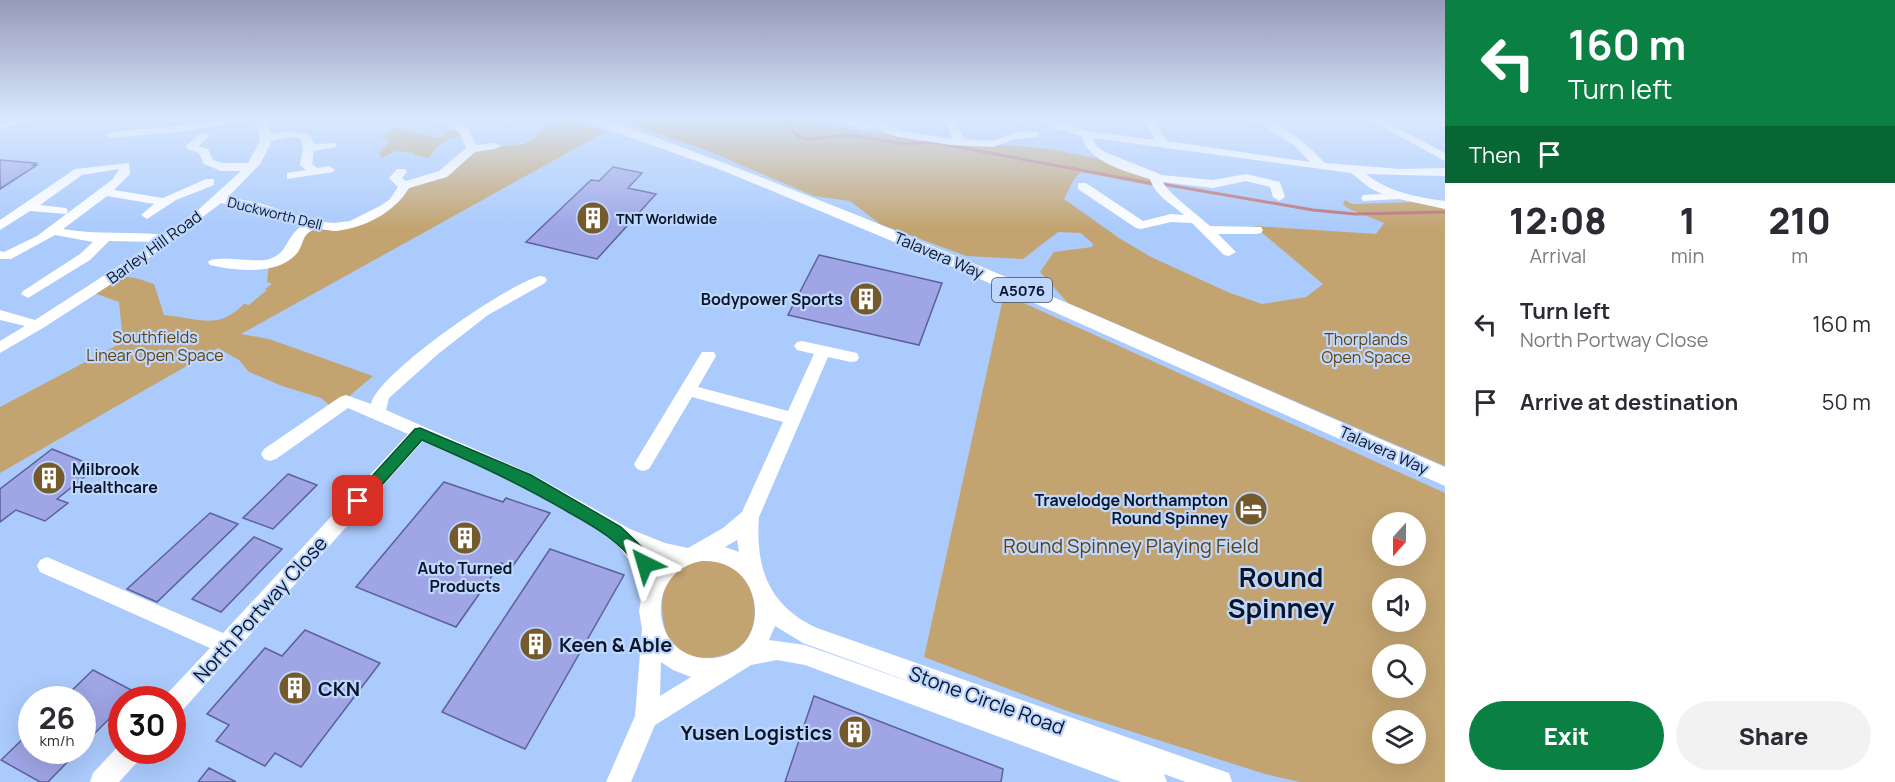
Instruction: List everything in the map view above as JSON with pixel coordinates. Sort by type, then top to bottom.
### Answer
[{"type":"main road","name":"Talavera Way","points":[[694,155],[930,251],[1445,477]]},
{"type":"street","points":[[205,155],[208,162],[221,167],[251,167]]},
{"type":"street","name":"Barley Hill Road","points":[[0,348],[117,274],[166,239],[218,199],[251,167],[259,155]]},
{"type":"street","points":[[308,155],[306,165],[312,173]]},
{"type":"street","points":[[401,172],[395,178],[404,186],[443,174],[464,155]]},
{"type":"street","points":[[1104,155],[1128,168],[1156,178],[1214,184],[1233,178],[1276,184],[1279,198]]},
{"type":"street","points":[[1239,155],[1355,170],[1445,172]]},
{"type":"street","points":[[1310,155],[1322,167]]},
{"type":"street","points":[[0,255],[6,256],[27,248],[53,231],[106,192],[121,178],[125,165],[79,172],[59,172]]},
{"type":"street","points":[[291,176],[329,170]]},
{"type":"street","points":[[1355,170],[1364,180],[1401,197]]},
{"type":"street","points":[[0,226],[29,207],[33,201],[79,172]]},
{"type":"street","points":[[1156,178],[1165,195],[1229,253]]},
{"type":"street","points":[[147,215],[164,202],[210,182]]},
{"type":"street","name":"Duckworth Dell","points":[[218,199],[255,206],[312,225],[334,227],[353,224],[384,209],[395,201],[404,186]]},
{"type":"street","points":[[1083,186],[1141,225],[1171,218],[1194,219]]},
{"type":"street","points":[[106,192],[164,202]]},
{"type":"street","points":[[1367,198],[1401,197],[1445,205]]},
{"type":"street","points":[[29,207],[62,211]]},
{"type":"street","points":[[215,262],[238,266],[280,259],[293,250],[297,234],[312,225]]},
{"type":"street","points":[[1205,230],[1256,230]]},
{"type":"street","points":[[53,231],[105,238],[139,236],[166,239]]},
{"type":"street","points":[[28,294],[85,257],[105,238]]},
{"type":"street","points":[[377,413],[381,396],[432,350],[483,312],[540,280]]},
{"type":"street","points":[[0,315],[38,325]]},
{"type":"street","points":[[802,346],[851,357]]},
{"type":"street","points":[[618,782],[647,717],[653,598],[657,580],[662,572],[675,561],[730,534],[749,518],[823,351]]},
{"type":"street","points":[[643,464],[708,356]]},
{"type":"street","points":[[688,390],[794,418]]},
{"type":"street","points":[[270,454],[346,401],[526,480],[615,531],[656,549],[692,554],[711,553],[731,557],[751,571]]},
{"type":"street","name":"North Portway Close","points":[[186,690],[415,431]]},
{"type":"street","name":"Stone Circle Road","points":[[749,518],[747,540],[751,571],[765,601],[778,618],[788,626],[1220,782]]},
{"type":"street","points":[[615,531],[645,564],[653,598]]},
{"type":"street","points":[[47,566],[227,645]]},
{"type":"street","name":"Stone Circle Road","points":[[740,661],[764,633],[765,601]]},
{"type":"street","name":"Stone Circle Road","points":[[652,629],[663,648],[683,662],[715,669],[766,649],[782,649],[805,655],[1155,782]]},
{"type":"street","points":[[647,717],[668,702],[740,661]]},
{"type":"street","points":[[102,782],[118,764]]},
{"type":"green space","name":"Southfields Linear Open Space","points":[[462,155],[563,155],[241,334],[269,339],[373,376],[334,409],[321,398],[282,386],[249,372],[239,360],[218,348],[0,473],[0,407],[123,342],[119,302],[94,293],[117,279],[135,278],[154,284],[164,315],[207,321],[225,318],[244,304],[249,305],[267,290],[265,289],[272,284],[267,282],[269,265],[306,228],[334,227],[384,209],[404,186],[425,181]]},
{"type":"green space","name":"Thorplands Open Space","points":[[719,155],[1082,155],[1105,160],[1152,179],[1153,186],[1081,172],[1074,179],[1064,199],[1119,238],[1151,257],[1230,293],[1262,304],[1306,297],[1323,284],[1254,226],[1376,234],[1384,223],[1347,208],[1343,204],[1345,200],[1352,204],[1412,202],[1445,206],[1445,466],[1068,303],[1040,272],[1054,252],[1092,247],[1093,244],[1081,233],[1058,232],[1023,259],[966,256],[880,224],[850,201],[814,196]]},
{"type":"green space","name":"Round Spinney Playing Field","points":[[1004,294],[1445,493],[1445,782],[1300,782],[1265,774],[1070,712],[924,657]]},
{"type":"green space","points":[[710,559],[730,565],[742,575],[751,592],[755,612],[751,631],[741,646],[732,652],[712,658],[701,658],[682,652],[674,646],[665,628],[662,605],[667,582],[672,573],[686,564]]},
{"type":"building","points":[[0,160],[36,163],[33,165],[37,165],[0,189]]},
{"type":"building","name":"TNT Worldwide","points":[[613,167],[642,173],[628,188],[656,194],[597,259],[526,242],[591,180],[599,181]]},
{"type":"building","name":"Bodypower Sports","points":[[819,255],[942,283],[919,345],[788,315]]},
{"type":"building","name":"Milbrook Healthcare","points":[[52,449],[97,467],[57,499],[68,503],[45,521],[16,510],[0,522],[0,489]]},
{"type":"building","points":[[288,474],[317,485],[273,529],[243,518]]},
{"type":"building","name":"Auto Turned Products","points":[[444,482],[503,502],[506,498],[550,513],[512,567],[501,563],[456,627],[356,587]]},
{"type":"building","points":[[210,513],[238,524],[157,602],[127,589]]},
{"type":"building","points":[[254,537],[282,549],[221,612],[192,599]]},
{"type":"building","name":"Keen & Able","points":[[550,549],[624,575],[525,749],[442,712]]},
{"type":"building","name":"CKN","points":[[305,630],[380,663],[301,767],[275,753],[265,766],[216,741],[229,725],[207,714],[265,648],[282,656]]},
{"type":"building","points":[[93,670],[124,686],[108,686],[108,720],[96,732],[96,686],[76,686]]},
{"type":"building","name":"Yusen Logistics","points":[[814,696],[1003,769],[1001,782],[785,782]]},
{"type":"building","points":[[18,744],[18,764],[65,764],[48,782],[40,782],[1,760]]},
{"type":"building","points":[[209,768],[236,782],[198,782]]},
{"type":"waterway","points":[[1003,155],[1155,184]]},
{"type":"waterway","points":[[1162,184],[1313,210],[1355,214],[1445,212]]},
{"type":"place","name":"TNT Worldwide","points":[[593,218]]},
{"type":"place","name":"Bodypower Sports","points":[[866,299]]},
{"type":"place","name":"Milbrook Healthcare","points":[[49,478]]},
{"type":"place","name":"Travelodge Northampton Round Spinney","points":[[1251,509]]},
{"type":"place","name":"Auto Turned Products","points":[[465,538]]},
{"type":"place","name":"Keen & Able","points":[[536,644]]},
{"type":"place","name":"CKN","points":[[295,688]]},
{"type":"place","name":"Yusen Logistics","points":[[855,732]]},
{"type":"district","name":"Round Spinney","points":[[1281,592]]},
{"type":"route","points":[[358,501],[420,433],[526,480],[598,521],[615,531],[645,564]]}]
